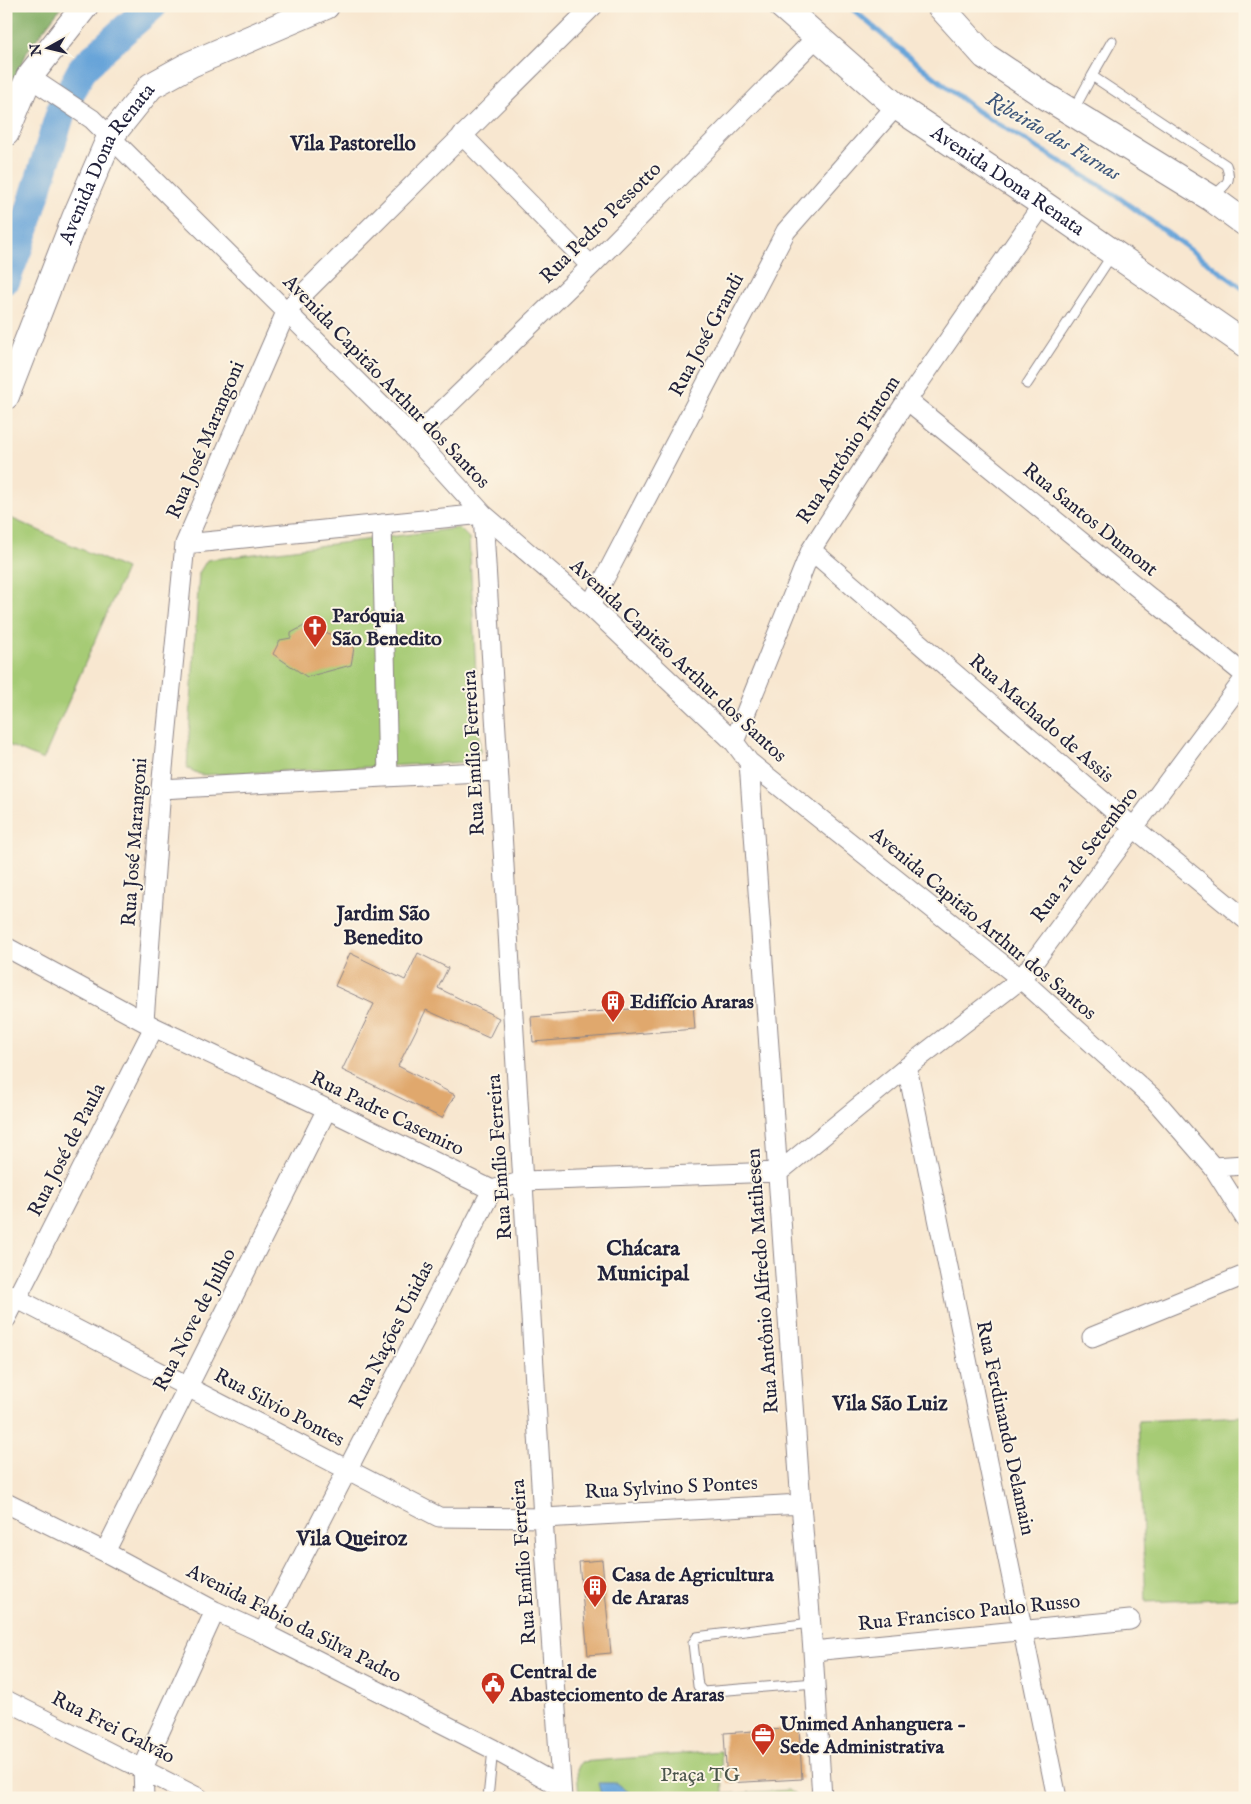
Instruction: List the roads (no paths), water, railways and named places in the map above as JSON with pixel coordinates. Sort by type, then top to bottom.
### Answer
[{"type":"main road","points":[[6,133],[30,76],[85,6]]},
{"type":"main road","name":"Avenida Dona Renata","points":[[6,396],[75,218],[110,137],[151,86],[191,64],[326,6]]},
{"type":"main road","name":"Avenida Dona Renata","points":[[782,6],[896,106],[1044,204],[1245,344]]},
{"type":"main road","points":[[940,6],[985,56],[1042,94],[1211,198],[1245,223]]},
{"type":"street","name":"Rua José Marangoni","points":[[149,1024],[161,789],[185,544],[286,310],[593,6]]},
{"type":"street","name":"Rua Pedro Pessotto","points":[[414,438],[591,266],[818,37]]},
{"type":"street","name":"Avenida Capitão Arthur dos Santos","points":[[30,76],[92,119],[414,438],[483,514],[590,606],[734,742],[749,762],[1021,979],[1154,1099],[1213,1167],[1245,1218]]},
{"type":"street","name":"Rua José Grandi","points":[[590,606],[786,231],[896,106]]},
{"type":"street","points":[[462,135],[591,266]]},
{"type":"street","name":"Rua Antônio Pintom","points":[[734,742],[811,550],[907,400],[1044,204]]},
{"type":"street","name":"Rua Santos Dumont","points":[[907,400],[1245,676]]},
{"type":"street","points":[[185,544],[483,514]]},
{"type":"street","name":"Rua Emílio Ferreira","points":[[483,514],[561,1792]]},
{"type":"street","points":[[382,524],[388,777]]},
{"type":"street","name":"Rua Machado de Assis","points":[[811,550],[1134,828],[1245,919]]},
{"type":"street","name":"Rua 21 de Setembro","points":[[779,1172],[907,1067],[1021,979],[1245,676]]},
{"type":"street","name":"Rua Antônio Alfredo Matihesen","points":[[749,762],[822,1798]]},
{"type":"street","points":[[161,789],[498,771]]},
{"type":"street","name":"Rua Padre Casemiro","points":[[6,947],[149,1024],[492,1190]]},
{"type":"street","name":"Rua José de Paula","points":[[6,1319],[12,1295],[149,1024]]},
{"type":"street","name":"Rua Ferdinando Delamain","points":[[907,1067],[1057,1798]]},
{"type":"street","name":"Rua Nove de Julho","points":[[105,1552],[327,1109]]},
{"type":"street","points":[[1213,1167],[1245,1165]]},
{"type":"street","points":[[492,1190],[524,1181],[779,1172]]},
{"type":"street","name":"Rua Nações Unidas","points":[[263,1633],[492,1190]]},
{"type":"street","points":[[1092,1336],[1245,1276]]},
{"type":"street","name":"Rua Silvio Pontes","points":[[12,1295],[440,1517],[543,1518]]},
{"type":"street","name":"Avenida Fabio da Silva Padro","points":[[6,1503],[105,1552],[215,1611],[263,1633],[493,1749],[561,1792]]},
{"type":"street","name":"Rua Sylvino S Pontes","points":[[543,1518],[801,1504]]},
{"type":"street","points":[[144,1798],[143,1768],[215,1611]]},
{"type":"street","name":"Rua Francisco Paulo Russo","points":[[813,1651],[1130,1620]]},
{"type":"street","name":"Rua Frei Galvão","points":[[6,1700],[199,1798]]},
{"type":"lane","points":[[1072,112],[1112,41]]},
{"type":"lane","points":[[1092,76],[1226,165],[1230,174],[1228,182],[1211,198]]},
{"type":"lane","points":[[1027,384],[1114,253]]},
{"type":"lane","points":[[811,1623],[697,1637],[693,1643],[698,1686],[703,1692],[815,1683]]},
{"type":"lane","points":[[488,1798],[493,1749]]},
{"type":"water","points":[[598,1783],[617,1783],[636,1798],[602,1798]]},
{"type":"waterway","points":[[6,279],[22,237],[63,105],[83,68],[152,6]]},
{"type":"waterway","name":"Ribeirão das Furnas","points":[[849,6],[977,111],[1117,196],[1245,290]]},
{"type":"place","name":"Paróquia São Benedito","points":[[315,648]]},
{"type":"place","name":"Edifício Araras","points":[[613,1023]]},
{"type":"place","name":"Casa de Agricultura de Araras","points":[[595,1608]]},
{"type":"place","name":"Central de Abasteciomento de Araras","points":[[493,1705]]},
{"type":"place","name":"Unimed Anhanguera - Sede Administrativa","points":[[763,1756]]},
{"type":"district","name":"Vila Pastorello","points":[[353,144]]},
{"type":"district","name":"Jardim São Benedito","points":[[383,926]]},
{"type":"district","name":"Chácara Municipal","points":[[643,1262]]},
{"type":"district","name":"Vila São Luiz","points":[[890,1404]]},
{"type":"district","name":"Vila Queiroz","points":[[352,1539]]},
{"type":"park label","name":"Praça TG","points":[[700,1775]]}]
